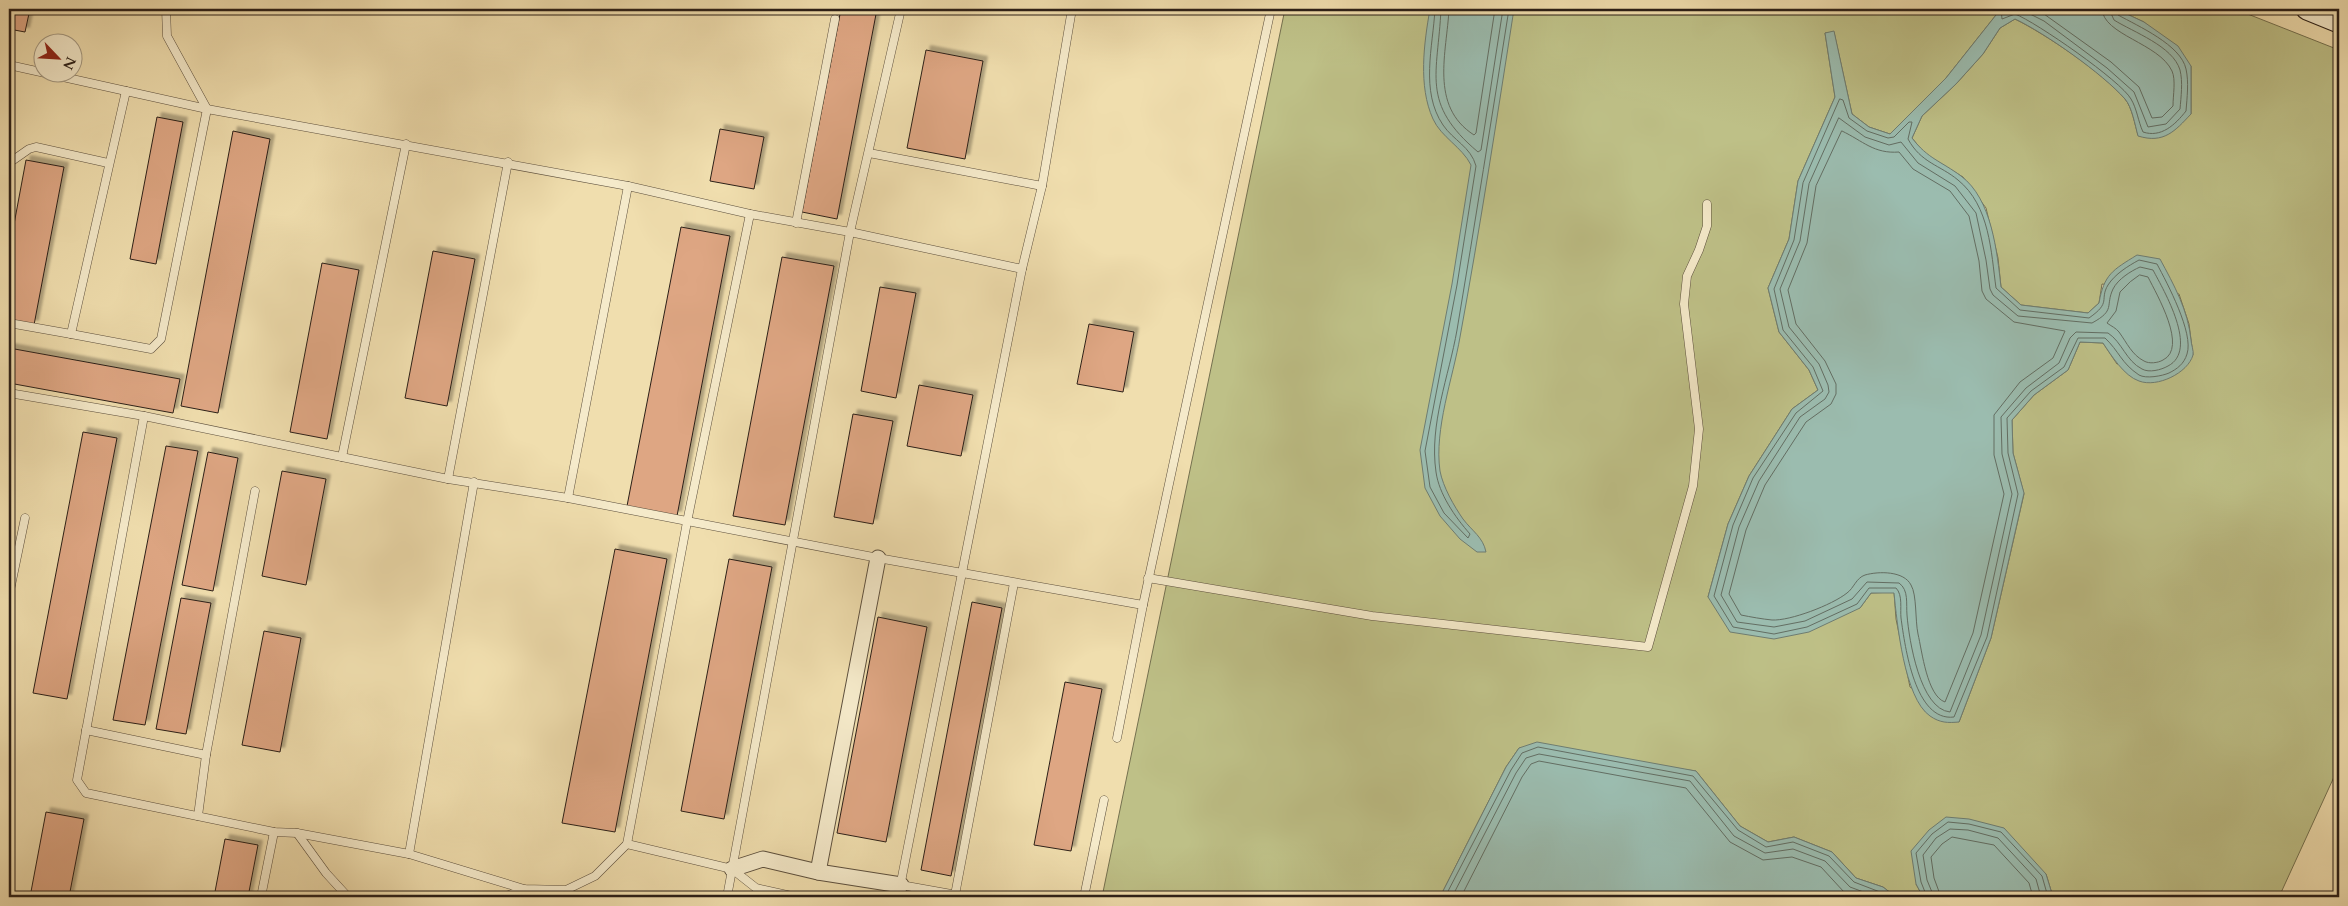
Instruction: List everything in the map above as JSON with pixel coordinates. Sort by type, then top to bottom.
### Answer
[{"type":"street","points":[[2306,9],[2339,22]]},
{"type":"street","points":[[818,872],[878,558]]},
{"type":"street","points":[[732,869],[763,859],[899,891]]},
{"type":"lane","points":[[9,323],[151,348],[161,339],[207,108],[167,36],[166,9]]},
{"type":"lane","points":[[727,897],[850,232],[902,9]]},
{"type":"lane","points":[[968,897],[899,891],[1022,270],[1042,186],[1072,9]]},
{"type":"lane","points":[[1118,738],[1148,578],[1271,9]]},
{"type":"lane","points":[[796,223],[835,18]]},
{"type":"lane","points":[[9,65],[207,108],[508,162],[628,186],[750,214],[850,232],[1022,270]]},
{"type":"lane","points":[[71,334],[108,163],[126,91]]},
{"type":"lane","points":[[342,457],[406,144]]},
{"type":"lane","points":[[9,163],[29,149],[36,147],[108,163]]},
{"type":"lane","points":[[868,153],[1042,186]]},
{"type":"lane","points":[[448,479],[508,162]]},
{"type":"lane","points":[[568,498],[628,186]]},
{"type":"lane","points":[[1148,578],[1372,616],[1648,647],[1693,486],[1699,429],[1695,380],[1684,304],[1686,276],[1699,250],[1707,226],[1707,204]]},
{"type":"lane","points":[[144,416],[77,780],[86,793],[274,832],[297,833],[409,854],[524,889],[566,890],[595,876],[627,844],[687,522],[750,214]]},
{"type":"lane","points":[[9,393],[144,416],[448,479],[568,498],[962,574],[1143,605]]},
{"type":"lane","points":[[409,854],[474,482]]},
{"type":"lane","points":[[198,816],[206,755],[255,491]]},
{"type":"lane","points":[[9,595],[26,518]]},
{"type":"lane","points":[[955,895],[1014,583]]},
{"type":"lane","points":[[86,730],[206,755]]},
{"type":"lane","points":[[1084,897],[1104,800]]},
{"type":"lane","points":[[261,897],[274,832]]},
{"type":"lane","points":[[297,833],[326,873],[348,897]]},
{"type":"lane","points":[[627,844],[732,869],[756,888],[796,897]]},
{"type":"lane","points":[[504,897],[524,889]]},
{"type":"green space","points":[[1285,9],[1996,9],[1996,15],[1946,78],[1890,134],[1869,127],[1852,114],[1834,32],[1825,33],[1835,97],[1798,181],[1789,239],[1768,288],[1779,332],[1809,370],[1818,390],[1792,409],[1749,476],[1728,524],[1708,597],[1860,608],[1871,593],[1894,592],[1896,619],[1910,687],[1959,722],[1991,638],[2024,494],[2013,453],[2012,420],[2034,395],[2068,370],[2080,342],[2103,343],[2117,364],[2193,355],[2189,324],[2179,294],[2102,284],[2099,303],[2088,313],[2021,305],[2001,287],[1998,258],[1986,208],[1963,177],[1925,154],[1912,138],[1922,116],[1956,84],[1983,54],[2000,28],[2015,19],[2042,34],[2089,66],[2115,88],[2130,107],[2138,135],[2191,114],[2191,66],[2144,22],[2116,9],[2235,9],[2339,50],[2339,766],[2279,897],[2053,897],[2046,874],[1916,884],[1923,897],[1896,897],[1883,887],[1856,878],[1832,852],[1794,837],[1768,842],[1740,826],[1696,771],[1519,748],[1506,767],[1440,897],[1102,897]]},
{"type":"water","points":[[1430,9],[1514,9],[1460,337],[1442,421],[1439,455],[1440,471],[1449,496],[1463,519],[1480,538],[1486,552],[1477,552],[1460,539],[1440,516],[1425,488],[1420,450],[1452,284],[1471,165],[1437,125],[1428,106],[1425,93],[1424,64]]},
{"type":"water","points":[[1996,9],[2116,9],[2144,22],[2178,46],[2191,66],[2191,114],[2174,131],[2162,137],[2147,138],[2138,136],[2130,107],[2115,89],[2073,55],[2015,19],[2000,28],[1983,54],[1956,84],[1922,116],[1912,138],[1929,155],[1961,176],[1980,198],[1995,243],[2001,287],[2021,305],[2088,313],[2099,303],[2107,279],[2116,269],[2137,255],[2160,259],[2184,308],[2193,355],[2185,368],[2178,373],[2163,381],[2146,383],[2128,375],[2118,365],[2103,343],[2080,342],[2068,370],[2034,395],[2012,420],[2013,453],[2024,493],[1991,638],[1959,722],[1948,722],[1937,720],[1930,716],[1921,707],[1914,693],[1903,659],[1894,593],[1871,593],[1860,608],[1809,632],[1774,639],[1730,632],[1708,597],[1728,524],[1749,476],[1792,409],[1818,390],[1809,370],[1779,332],[1768,288],[1789,239],[1798,181],[1835,97],[1825,33],[1834,31],[1852,114],[1869,127],[1890,134],[1946,78],[1996,15]]},
{"type":"water","points":[[1537,742],[1696,771],[1740,826],[1768,842],[1794,837],[1832,852],[1856,878],[1883,887],[1896,897],[1440,897],[1506,767],[1519,748]]},
{"type":"water","points":[[1946,817],[1969,819],[2004,828],[2046,874],[2053,897],[1923,897],[1916,884],[1911,851],[1929,830]]},
{"type":"building","points":[[9,9],[30,9],[25,32],[9,29]]},
{"type":"building","points":[[841,9],[877,9],[837,219],[802,212]]},
{"type":"building","points":[[926,50],[983,61],[965,159],[907,148]]},
{"type":"building","points":[[157,117],[183,122],[156,264],[130,259]]},
{"type":"building","points":[[720,129],[764,137],[754,189],[710,181]]},
{"type":"building","points":[[233,131],[270,139],[218,413],[181,406]]},
{"type":"building","points":[[26,160],[64,167],[34,325],[9,320],[9,251]]},
{"type":"building","points":[[681,227],[730,236],[677,516],[627,506]]},
{"type":"building","points":[[433,251],[475,259],[447,406],[405,398]]},
{"type":"building","points":[[782,257],[834,266],[785,525],[733,516]]},
{"type":"building","points":[[322,263],[359,270],[327,439],[290,432]]},
{"type":"building","points":[[880,287],[916,293],[896,398],[861,391]]},
{"type":"building","points":[[1089,324],[1134,332],[1123,392],[1077,384]]},
{"type":"building","points":[[9,348],[180,379],[173,413],[9,383]]},
{"type":"building","points":[[919,385],[973,395],[961,456],[907,446]]},
{"type":"building","points":[[853,414],[893,421],[873,524],[834,517]]},
{"type":"building","points":[[83,432],[117,438],[67,699],[33,693]]},
{"type":"building","points":[[166,446],[198,451],[145,725],[113,720]]},
{"type":"building","points":[[208,452],[238,458],[213,591],[182,585]]},
{"type":"building","points":[[282,471],[326,479],[306,585],[262,576]]},
{"type":"building","points":[[615,549],[667,559],[615,832],[562,823]]},
{"type":"building","points":[[729,559],[772,567],[724,819],[681,811]]},
{"type":"building","points":[[181,598],[211,603],[186,734],[156,729]]},
{"type":"building","points":[[972,602],[1002,608],[951,876],[921,870]]},
{"type":"building","points":[[878,617],[927,627],[886,842],[837,833]]},
{"type":"building","points":[[264,631],[301,638],[280,752],[242,745]]},
{"type":"building","points":[[1065,682],[1102,689],[1071,851],[1034,845]]},
{"type":"building","points":[[46,812],[84,819],[69,897],[30,897]]},
{"type":"building","points":[[225,839],[258,845],[248,897],[214,897]]}]
